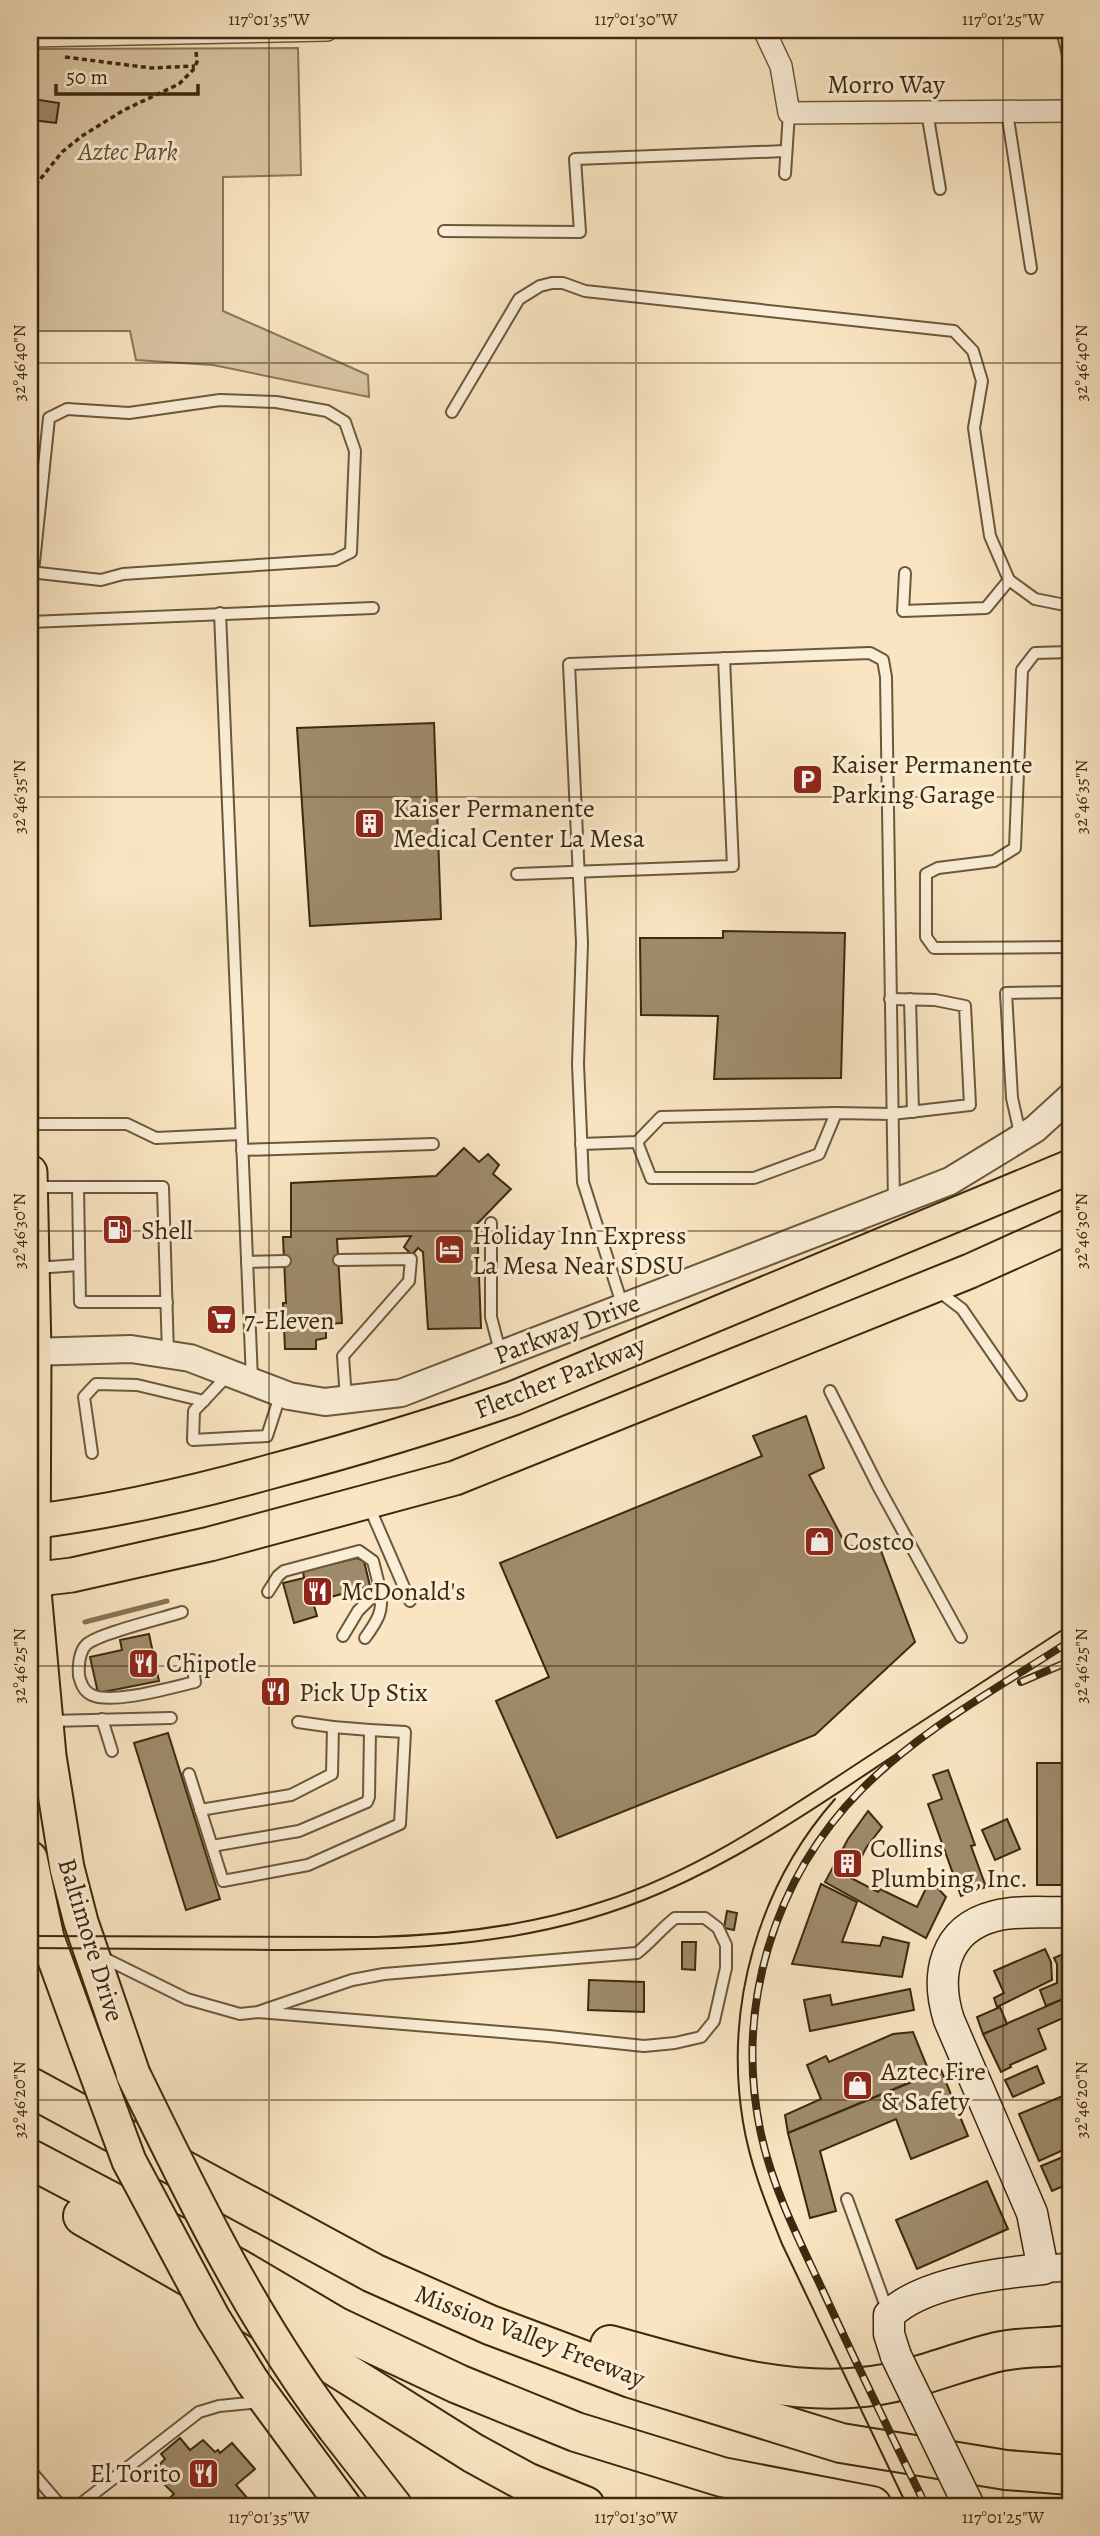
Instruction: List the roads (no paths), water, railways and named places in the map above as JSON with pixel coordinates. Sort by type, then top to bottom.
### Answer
[{"type":"highway","points":[[30,2057],[215,2188]]},
{"type":"highway","name":"Mission Valley Freeway","points":[[30,2087],[373,2273],[490,2325],[631,2378],[841,2443],[1006,2470],[1070,2476]]},
{"type":"highway","points":[[30,2160],[237,2269],[337,2327],[458,2384],[528,2413],[576,2432],[722,2477],[872,2506]]},
{"type":"highway","points":[[30,2185],[223,2296],[473,2453],[526,2482],[585,2506]]},
{"type":"highway","points":[[373,2273],[581,2337],[719,2374],[775,2385],[836,2389],[891,2383],[1001,2351],[1043,2333],[1070,2330]]},
{"type":"highway","points":[[1001,2351],[1061,2346],[1070,2348]]},
{"type":"main road","name":"Fletcher Parkway","points":[[31,1522],[72,1517],[204,1490],[453,1419],[514,1398],[1070,1167]]},
{"type":"main road","name":"Baltimore Drive","points":[[30,1172],[32,1580],[45,1721],[67,1868],[91,1951],[133,2074],[189,2189],[251,2304],[308,2393],[395,2506]]},
{"type":"main road","name":"Fletcher Parkway","points":[[32,1580],[72,1575],[210,1544],[455,1478],[932,1287],[1070,1226]]},
{"type":"main road","name":"Baltimore Drive","points":[[30,1858],[47,1938],[129,2161],[213,2318],[259,2391],[344,2506]]},
{"type":"main road","points":[[969,2506],[896,2356],[888,2334],[888,2315],[901,2303],[962,2281],[999,2273],[1057,2268],[949,2020],[942,1998],[941,1979],[945,1961],[953,1945],[965,1931],[978,1922],[1015,1913],[1070,1912]]},
{"type":"main road","points":[[55,1962],[91,1951]]},
{"type":"street","points":[[30,36],[327,30]]},
{"type":"street","points":[[764,30],[781,66],[789,113]]},
{"type":"street","name":"Morro Way","points":[[789,113],[1070,111]]},
{"type":"street","name":"Parkway Drive","points":[[32,1352],[131,1349],[190,1357],[281,1393],[325,1402],[401,1393],[950,1181],[1035,1129],[1070,1097]]},
{"type":"lane","points":[[1062,30],[1070,64]]},
{"type":"lane","points":[[927,112],[940,190]]},
{"type":"lane","points":[[1007,112],[1031,268]]},
{"type":"lane","points":[[785,174],[789,113]]},
{"type":"lane","points":[[444,231],[580,232],[575,159],[786,151]]},
{"type":"lane","points":[[452,412],[519,299],[540,285],[552,283],[563,283],[585,291],[954,331],[972,351],[982,381],[974,428],[990,536],[1009,580],[1035,599],[1070,607]]},
{"type":"lane","points":[[220,400],[276,402],[327,411],[345,422],[355,451],[351,552],[335,561],[123,574],[101,580],[31,572],[49,418],[67,409],[129,414],[220,400]]},
{"type":"lane","points":[[905,573],[903,611],[986,608],[1009,580]]},
{"type":"lane","points":[[30,622],[373,608]]},
{"type":"lane","points":[[220,613],[247,1262],[241,1378],[204,1401],[194,1411],[194,1440],[267,1436],[281,1393]]},
{"type":"lane","points":[[1070,652],[1035,653],[1023,670],[1014,848],[995,861],[938,868],[926,874],[926,937],[934,948],[1070,947]]},
{"type":"lane","points":[[624,1307],[583,1182],[578,1064],[582,943],[569,664],[870,653],[883,660],[886,677],[894,1203]]},
{"type":"lane","points":[[517,874],[733,866],[724,658]]},
{"type":"lane","points":[[1021,1138],[1012,1098],[1006,993],[1070,992]]},
{"type":"lane","points":[[581,1144],[637,1142],[661,1117],[892,1114],[970,1105],[965,1006],[935,1000],[890,999]]},
{"type":"lane","points":[[910,999],[913,1112]]},
{"type":"lane","points":[[637,1142],[651,1178],[754,1178],[819,1154],[836,1113]]},
{"type":"lane","points":[[30,1124],[127,1124],[156,1138],[241,1135]]},
{"type":"lane","points":[[242,1150],[433,1144]]},
{"type":"lane","points":[[30,1187],[163,1187],[168,1354]]},
{"type":"lane","points":[[78,1187],[80,1301],[167,1302]]},
{"type":"lane","points":[[491,1223],[491,1317],[500,1355]]},
{"type":"lane","points":[[339,1260],[411,1259],[409,1281],[342,1356],[346,1399]]},
{"type":"lane","points":[[247,1262],[285,1261]]},
{"type":"lane","points":[[32,1268],[79,1265]]},
{"type":"lane","points":[[932,1287],[962,1309],[1021,1395]]},
{"type":"lane","points":[[92,1453],[84,1397],[96,1384],[137,1385],[204,1401]]},
{"type":"lane","points":[[830,1391],[878,1486],[961,1637]]},
{"type":"lane","points":[[367,1502],[410,1601]]},
{"type":"lane","points":[[268,1592],[284,1571],[359,1552],[373,1560],[383,1604],[376,1622],[365,1638]]},
{"type":"lane","points":[[343,1636],[358,1611],[380,1589]]},
{"type":"lane","points":[[182,1612],[99,1638],[86,1645],[80,1657],[78,1671],[81,1685],[89,1694],[101,1698],[129,1696],[195,1682],[192,1660]]},
{"type":"lane","points":[[45,1721],[171,1718]]},
{"type":"lane","points":[[102,1720],[112,1751]]},
{"type":"lane","points":[[189,1774],[223,1881],[308,1865],[400,1824],[405,1732],[298,1722]]},
{"type":"lane","points":[[200,1810],[291,1795],[332,1774],[333,1727]]},
{"type":"lane","points":[[212,1846],[299,1831],[367,1802],[370,1730]]},
{"type":"lane","points":[[91,1951],[187,1999],[240,2014],[258,2012],[644,2046],[701,2037],[714,2021],[726,1968],[726,1945],[718,1928],[705,1918],[675,1918],[663,1928],[655,1940],[637,1953],[384,1974],[352,1980],[258,2012]]},
{"type":"lane","points":[[847,2199],[888,2315]]},
{"type":"lane","points":[[78,2506],[199,2412],[259,2391]]},
{"type":"lane","points":[[30,2470],[61,2506]]},
{"type":"waterway","points":[[85,1622],[167,1601]]},
{"type":"tram line","points":[[30,1936],[404,1936],[490,1928],[601,1902],[670,1875],[736,1840],[799,1802],[1070,1625]]},
{"type":"tram line","points":[[30,1948],[373,1949],[471,1942],[568,1925],[615,1911],[663,1892],[738,1854],[811,1810],[952,1717]]},
{"type":"tram line","points":[[835,1799],[808,1833],[785,1870],[767,1909],[743,1992],[738,2079],[750,2154],[776,2229],[907,2506]]},
{"type":"railway","points":[[926,2506],[805,2253],[772,2175],[761,2134],[754,2087],[753,2040],[758,1993],[768,1948],[784,1904],[805,1862],[832,1824],[863,1788],[886,1766],[936,1727],[1070,1641]]},
{"type":"railway","points":[[1021,1682],[1070,1661]]},
{"type":"place","name":"Kaiser Permanente Parking Garage","points":[[808,779]]},
{"type":"place","name":"Kaiser Permanente Medical Center La Mesa","points":[[370,823]]},
{"type":"place","name":"Shell","points":[[118,1230]]},
{"type":"place","name":"Holiday Inn Express La Mesa Near SDSU","points":[[449,1250]]},
{"type":"place","name":"7-Eleven","points":[[221,1320]]},
{"type":"place","name":"Costco","points":[[820,1541]]},
{"type":"place","name":"McDonald's","points":[[318,1591]]},
{"type":"place","name":"Chipotle","points":[[143,1663]]},
{"type":"place","name":"Pick Up Stix","points":[[276,1692]]},
{"type":"place","name":"Collins Plumbing, Inc.","points":[[847,1863]]},
{"type":"place","name":"Aztec Fire & Safety","points":[[858,2086]]},
{"type":"place","name":"El Torito","points":[[204,2473]]},
{"type":"park label","name":"Aztec Park","points":[[128,151]]}]
